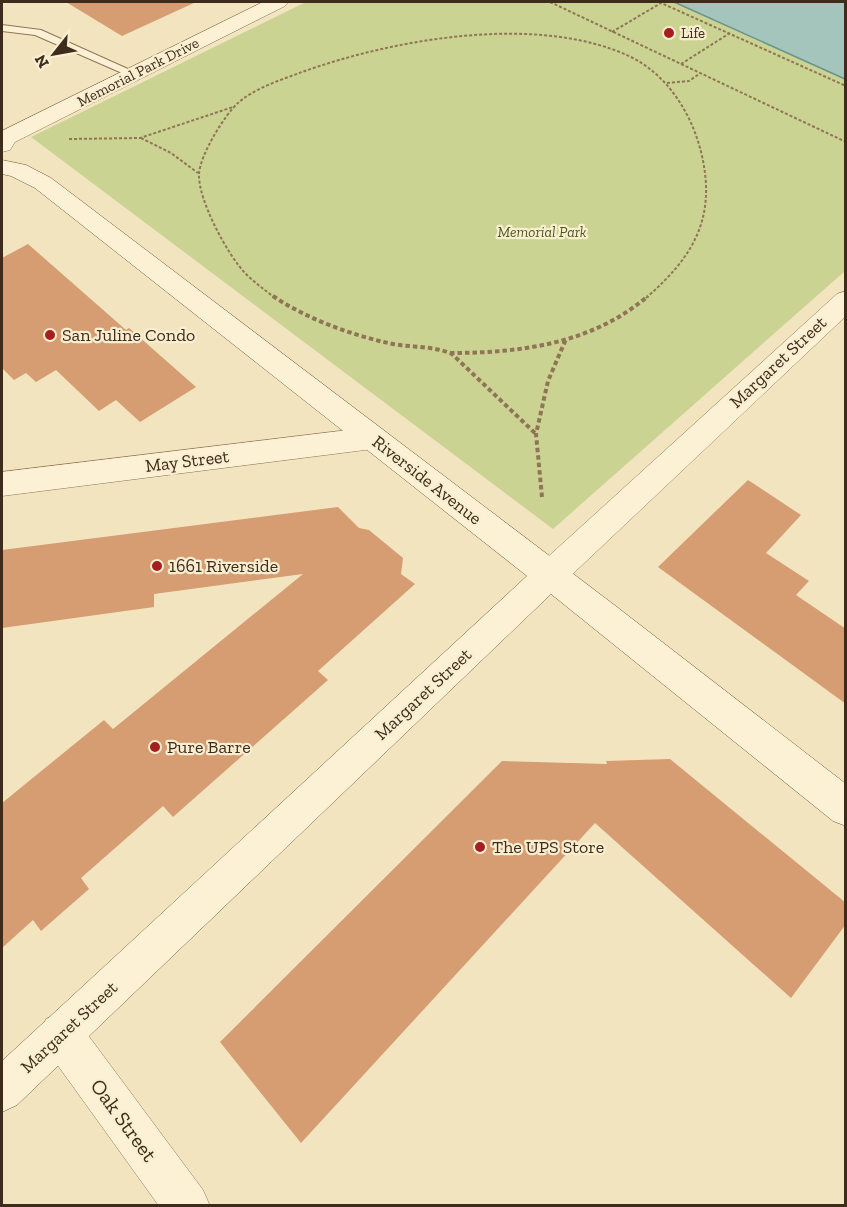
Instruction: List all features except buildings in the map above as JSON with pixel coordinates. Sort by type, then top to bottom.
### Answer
[{"type":"main road","name":"Memorial Park Drive","points":[[2,145],[5,138],[272,2]]},
{"type":"main road","name":"Riverside Avenue","points":[[2,167],[18,170],[43,183],[550,575],[846,808]]},
{"type":"main road","name":"Margaret Street","points":[[2,1090],[846,300]]},
{"type":"main road","name":"May Street","points":[[2,484],[373,438]]},
{"type":"main road","name":"Oak Street","points":[[61,1035],[187,1206]]},
{"type":"lane","points":[[2,27],[37,32],[133,74]]},
{"type":"path","points":[[550,2],[846,142]]},
{"type":"path","points":[[612,32],[660,2],[846,86]]},
{"type":"path","points":[[680,65],[730,33]]},
{"type":"path","points":[[60,140],[140,138],[234,106],[258,89],[353,55],[460,38],[530,36],[597,44],[631,57],[666,83],[676,93],[699,146],[707,178],[708,205],[701,232],[666,282],[638,305],[610,321],[566,339],[511,352],[450,353],[389,343],[338,328],[267,291],[246,274],[224,243],[208,209],[198,173],[171,153],[140,138]]},
{"type":"path","points":[[666,83],[689,81],[700,74]]},
{"type":"path","points":[[198,173],[214,138],[234,106]]},
{"type":"path","points":[[542,497],[536,434],[548,381],[566,339]]},
{"type":"path","points":[[450,353],[536,434]]},
{"type":"green space","name":"Memorial Park","points":[[306,2],[674,2],[845,79],[845,271],[553,529],[31,137]]},
{"type":"water","points":[[674,2],[845,2],[845,79]]},
{"type":"place","name":"Life","points":[[669,33]]},
{"type":"place","name":"San Juline Condo","points":[[50,335]]},
{"type":"place","name":"1661 Riverside","points":[[157,566]]},
{"type":"place","name":"Pure Barre","points":[[155,747]]},
{"type":"place","name":"The UPS Store","points":[[480,847]]}]
